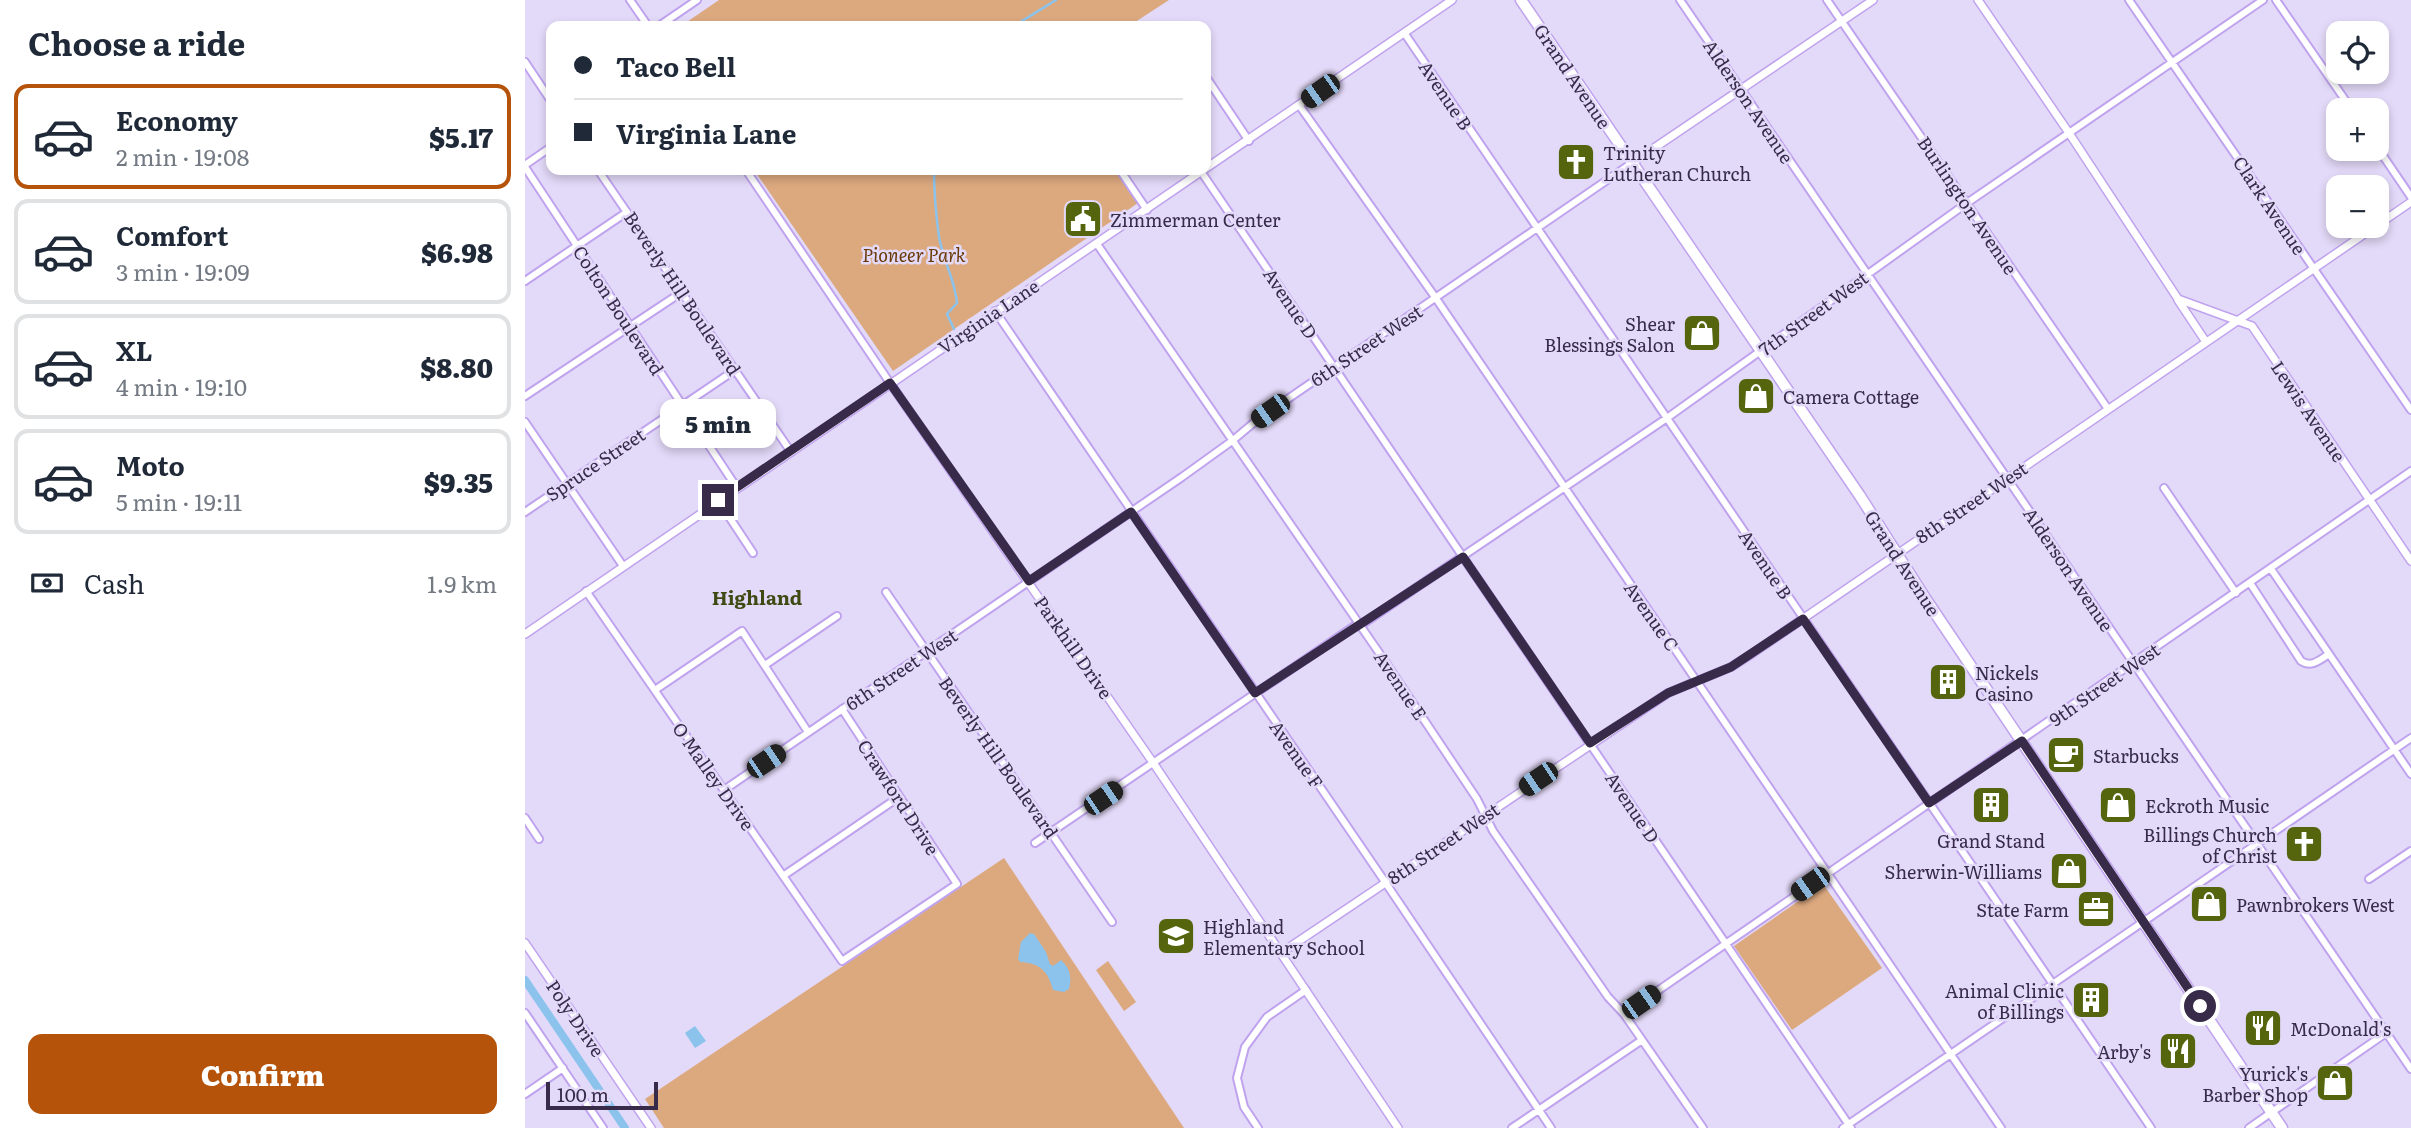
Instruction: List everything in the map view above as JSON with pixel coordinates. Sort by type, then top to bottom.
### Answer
[{"type":"main road","name":"Grand Avenue","points":[[1521,0],[1860,496],[1897,556],[2282,1128]]},
{"type":"street","points":[[631,0],[645,21]]},
{"type":"street","points":[[666,21],[697,0]]},
{"type":"street","name":"Virginia Lane","points":[[1211,165],[1453,0]]},
{"type":"street","name":"Alderson Avenue","points":[[1680,0],[2411,1069]]},
{"type":"street","name":"Burlington Avenue","points":[[1827,0],[2108,409]]},
{"type":"street","name":"6th Street West","points":[[724,790],[1131,512],[1334,367],[1740,88],[1873,0]]},
{"type":"street","points":[[1978,0],[2206,342]]},
{"type":"street","name":"Clark Avenue","points":[[2129,0],[2411,410]]},
{"type":"street","name":"7th Street West","points":[[1035,843],[1255,693],[1564,489],[1966,203],[2263,0]]},
{"type":"street","points":[[2276,0],[2343,98]]},
{"type":"street","name":"Avenue B","points":[[1405,34],[2151,1128]]},
{"type":"street","points":[[525,62],[546,94]]},
{"type":"street","points":[[1211,84],[1249,141]]},
{"type":"street","name":"Avenue C","points":[[1299,105],[1435,298],[2001,1128]]},
{"type":"street","points":[[525,166],[546,151]]},
{"type":"street","points":[[2386,161],[2411,200]]},
{"type":"street","name":"Colton Boulevard","points":[[525,166],[737,488]]},
{"type":"street","name":"Beverly Hill Boulevard","points":[[602,175],[791,452]]},
{"type":"street","name":"Parkhill Drive","points":[[748,175],[1154,764],[1398,1128]]},
{"type":"street","points":[[1123,175],[1147,210]]},
{"type":"street","name":"Virginia Lane","points":[[525,634],[1195,175]]},
{"type":"street","name":"Avenue D","points":[[1204,175],[1847,1127]]},
{"type":"street","name":"8th Street West","points":[[1281,953],[1668,693],[1731,667],[1897,556],[1907,546],[2411,200]]},
{"type":"street","points":[[525,281],[627,212]]},
{"type":"street","name":"Avenue E","points":[[1097,244],[1360,624],[1477,799],[1493,831],[1600,986],[1624,1014],[1703,1128]]},
{"type":"street","points":[[525,396],[682,292]]},
{"type":"street","name":"Lewis Avenue","points":[[2178,299],[2252,327],[2411,561]]},
{"type":"street","name":"Avenue F","points":[[995,311],[1551,1128]]},
{"type":"street","name":"Spruce Street","points":[[525,512],[735,370]]},
{"type":"street","points":[[525,422],[623,566]]},
{"type":"street","name":"9th Street West","points":[[1624,1014],[2411,471]]},
{"type":"street","points":[[2164,488],[2236,593]]},
{"type":"street","points":[[718,500],[753,553]]},
{"type":"street","points":[[2271,569],[2411,774]]},
{"type":"street","points":[[2250,583],[2301,661],[2312,664],[2329,654]]},
{"type":"street","name":"O Malley Drive","points":[[586,591],[842,961]]},
{"type":"street","name":"Beverly Hill Boulevard","points":[[886,592],[1112,922]]},
{"type":"street","points":[[765,665],[838,616]]},
{"type":"street","points":[[655,690],[742,631],[808,732]]},
{"type":"street","name":"Crawford Drive","points":[[842,709],[957,884],[842,961]]},
{"type":"street","points":[[1847,1127],[2411,738]]},
{"type":"street","points":[[783,876],[899,797]]},
{"type":"street","points":[[525,818],[539,839]]},
{"type":"street","points":[[2369,879],[2411,851]]},
{"type":"street","name":"Poly Drive","points":[[525,943],[651,1128]]},
{"type":"street","points":[[1258,1128],[1244,1107],[1237,1078],[1245,1047],[1267,1017],[1305,990]]},
{"type":"street","points":[[525,1013],[603,1128]]},
{"type":"street","points":[[2249,1128],[2386,1033]]},
{"type":"street","points":[[1511,1128],[1642,1040]]},
{"type":"street","points":[[525,1094],[563,1068]]},
{"type":"green space","points":[[719,0],[1169,0],[1137,21],[688,21]]},
{"type":"green space","name":"Pioneer Park","points":[[757,175],[1119,175],[1138,203],[893,371]]},
{"type":"green space","points":[[1004,858],[1184,1128],[664,1128],[645,1099]]},
{"type":"green space","points":[[1823,884],[1882,968],[1792,1030],[1734,946]]},
{"type":"green space","points":[[1108,961],[1136,1002],[1124,1011],[1096,970]]},
{"type":"water","points":[[1030,933],[1034,934],[1046,952],[1050,964],[1053,966],[1061,960],[1066,966],[1070,977],[1069,989],[1064,992],[1053,990],[1042,969],[1020,962],[1018,959],[1021,942]]},
{"type":"water","points":[[695,1026],[706,1041],[695,1048],[685,1033]]},
{"type":"waterway","points":[[1022,21],[1056,0]]},
{"type":"waterway","points":[[934,175],[939,237],[957,303],[947,314],[954,329]]},
{"type":"waterway","points":[[525,980],[625,1128]]},
{"type":"place","name":"Trinity Lutheran Church","points":[[1576,162]]},
{"type":"place","name":"Zimmerman Center","points":[[1083,219]]},
{"type":"place","name":"Shear Blessings Salon","points":[[1702,333]]},
{"type":"place","name":"Camera Cottage","points":[[1756,396]]},
{"type":"place","name":"Nickels Casino","points":[[1948,682]]},
{"type":"place","name":"Starbucks","points":[[2066,755]]},
{"type":"place","name":"Grand Stand","points":[[1991,805]]},
{"type":"place","name":"Eckroth Music","points":[[2118,805]]},
{"type":"place","name":"Billings Church of Christ","points":[[2304,844]]},
{"type":"place","name":"Sherwin-Williams","points":[[2069,871]]},
{"type":"place","name":"Pawnbrokers West","points":[[2209,904]]},
{"type":"place","name":"State Farm","points":[[2096,909]]},
{"type":"place","name":"Highland Elementary School","points":[[1176,936]]},
{"type":"place","name":"Animal Clinic of Billings","points":[[2091,1000]]},
{"type":"place","name":"McDonald's","points":[[2263,1028]]},
{"type":"place","name":"Arby's","points":[[2178,1051]]},
{"type":"place","name":"Yurick's Barber Shop","points":[[2335,1083]]},
{"type":"district","name":"Highland","points":[[757,597]]},
{"type":"route","points":[[718,500],[890,383],[1029,581],[1131,512],[1255,693],[1463,557],[1590,743],[1668,693],[1731,667],[1803,619],[1929,803],[2022,741],[2200,1006]]}]
